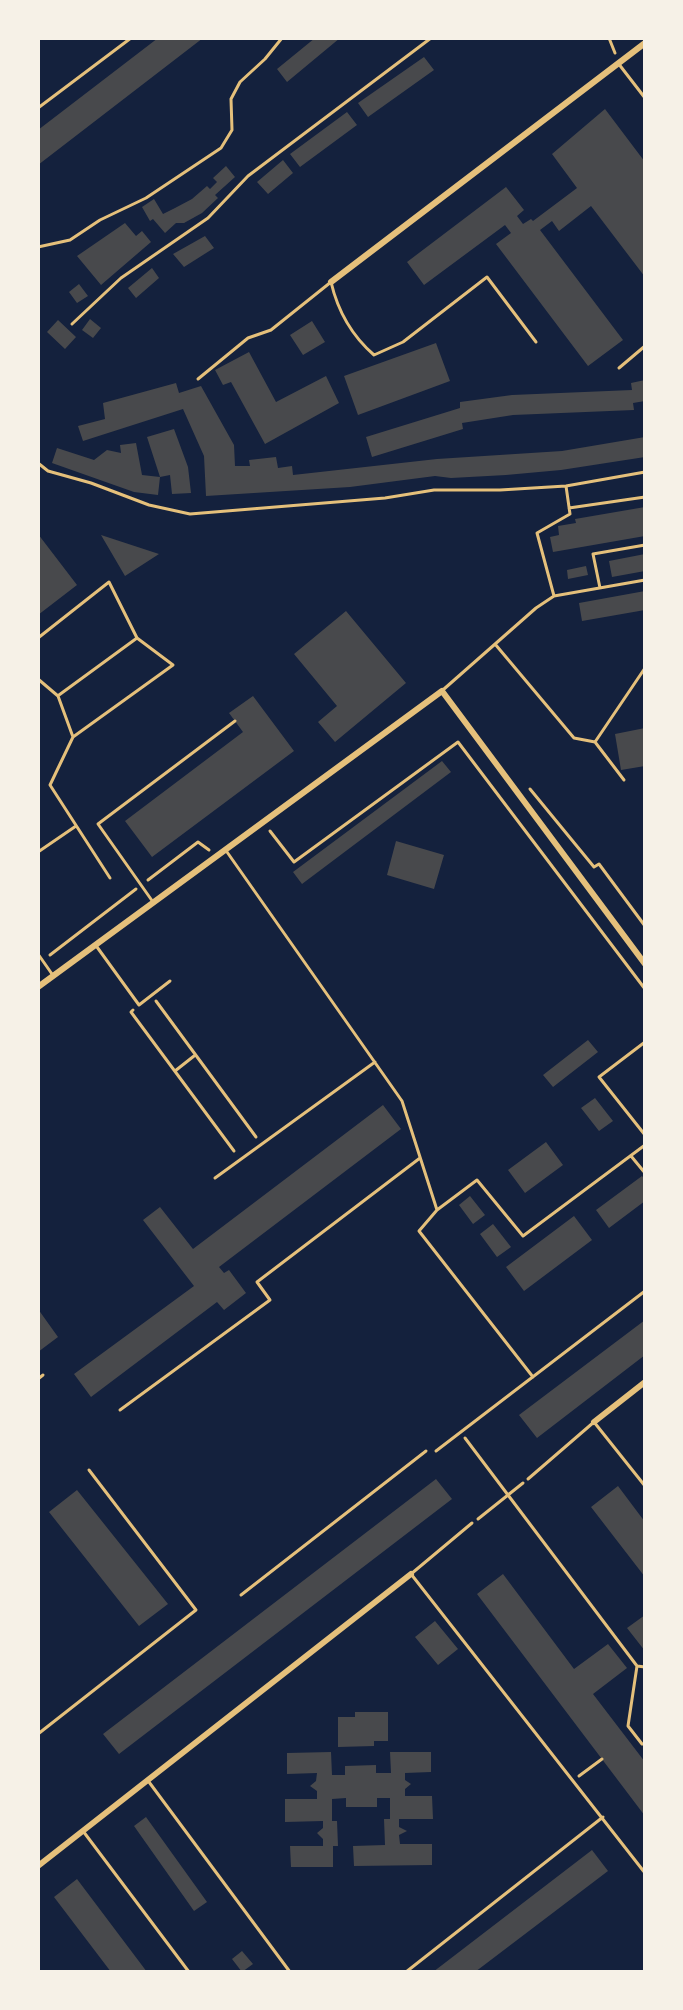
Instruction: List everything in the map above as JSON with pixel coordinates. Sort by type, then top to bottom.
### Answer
[{"type":"street","points":[[331,282],[645,43]]},
{"type":"street","points":[[38,987],[442,691],[645,964]]},
{"type":"street","points":[[594,1422],[645,1382]]},
{"type":"street","points":[[38,1866],[411,1574]]},
{"type":"lane","points":[[38,108],[131,38]]},
{"type":"lane","points":[[38,247],[70,240],[100,220],[146,198],[221,148],[232,130],[231,99],[240,82],[282,38]]},
{"type":"lane","points":[[618,63],[645,98]]},
{"type":"lane","points":[[198,379],[248,338],[271,330],[331,282],[336,305],[356,339],[374,355],[403,342],[487,277],[536,342]]},
{"type":"lane","points":[[619,368],[645,346]]},
{"type":"lane","points":[[38,463],[48,471],[149,505],[190,514],[385,498],[434,490],[566,486],[645,472]]},
{"type":"lane","points":[[554,596],[537,533],[570,514],[566,486]]},
{"type":"lane","points":[[569,508],[645,497]]},
{"type":"lane","points":[[600,588],[593,554],[645,545]]},
{"type":"lane","points":[[442,691],[536,608],[554,596],[645,580]]},
{"type":"lane","points":[[38,638],[109,582],[137,638],[173,665],[73,737],[50,785],[110,878]]},
{"type":"lane","points":[[58,696],[137,638]]},
{"type":"lane","points":[[495,644],[574,738],[595,742],[624,780]]},
{"type":"lane","points":[[595,742],[645,668]]},
{"type":"lane","points":[[38,679],[58,696],[73,737]]},
{"type":"lane","points":[[153,902],[98,824],[235,721]]},
{"type":"lane","points":[[38,852],[76,826]]},
{"type":"lane","points":[[225,849],[402,1101],[437,1210]]},
{"type":"lane","points":[[95,944],[139,1005],[170,981]]},
{"type":"lane","points":[[38,954],[53,975]]},
{"type":"lane","points":[[645,1042],[599,1077],[645,1135]]},
{"type":"lane","points":[[215,1178],[375,1062]]},
{"type":"lane","points":[[533,1377],[419,1231],[437,1210],[477,1180],[523,1236],[645,1145]]},
{"type":"lane","points":[[631,1156],[645,1173]]},
{"type":"lane","points":[[120,1410],[270,1300],[257,1282],[420,1158]]},
{"type":"lane","points":[[436,1451],[645,1291]]},
{"type":"lane","points":[[38,1379],[43,1375]]},
{"type":"lane","points":[[528,1479],[594,1422],[645,1486]]},
{"type":"lane","points":[[38,1734],[196,1610],[89,1470]]},
{"type":"lane","points":[[472,1523],[411,1574],[645,1873]]},
{"type":"lane","points":[[148,1780],[290,1972]]},
{"type":"lane","points":[[406,1972],[603,1817]]},
{"type":"lane","points":[[83,1831],[189,1972]]},
{"type":"path","points":[[72,324],[121,278],[208,218],[248,176],[431,38]]},
{"type":"path","points":[[609,38],[618,63]]},
{"type":"path","points":[[262,822],[294,862],[458,742],[645,989]]},
{"type":"path","points":[[528,786],[594,867],[599,864],[645,926]]},
{"type":"path","points":[[43,961],[198,842],[209,850]]},
{"type":"path","points":[[151,995],[261,1143]]},
{"type":"path","points":[[139,1005],[131,1012],[240,1159]]},
{"type":"path","points":[[175,1071],[194,1056]]},
{"type":"path","points":[[461,1432],[637,1666],[628,1726],[645,1744]]},
{"type":"path","points":[[472,1523],[528,1479]]},
{"type":"path","points":[[637,1666],[645,1667]]},
{"type":"path","points":[[628,1740],[634,1734]]},
{"type":"path","points":[[573,1780],[602,1759]]},
{"type":"building","points":[[158,38],[203,38],[38,165],[38,130]]},
{"type":"building","points":[[315,38],[340,38],[287,82],[277,69]]},
{"type":"building","points":[[424,57],[434,70],[368,117],[358,103]]},
{"type":"building","points":[[605,109],[645,162],[645,277],[591,206],[559,231],[552,221],[540,230],[623,340],[588,366],[496,244],[511,233],[505,225],[424,285],[407,262],[506,187],[524,210],[517,216],[523,224],[531,219],[533,221],[577,188],[552,154]]},
{"type":"building","points":[[347,112],[357,125],[300,167],[290,154]]},
{"type":"building","points":[[283,160],[293,173],[268,194],[257,182]]},
{"type":"building","points":[[226,166],[235,177],[215,195],[218,198],[202,213],[184,223],[176,223],[165,233],[153,219],[150,221],[142,207],[154,199],[163,214],[192,199],[207,186],[210,189],[217,182],[213,178]]},
{"type":"building","points":[[125,223],[136,236],[142,231],[151,242],[101,285],[77,256]]},
{"type":"building","points":[[205,236],[214,248],[184,267],[173,254]]},
{"type":"building","points":[[152,268],[159,278],[136,298],[128,288]]},
{"type":"building","points":[[79,284],[88,296],[77,303],[69,292]]},
{"type":"building","points":[[90,319],[101,328],[93,338],[82,330]]},
{"type":"building","points":[[58,320],[76,337],[65,349],[47,332]]},
{"type":"building","points":[[312,321],[325,342],[303,355],[290,335]]},
{"type":"building","points":[[436,343],[450,381],[358,415],[344,376]]},
{"type":"building","points":[[249,352],[276,402],[326,376],[339,403],[265,444],[231,382],[223,385],[215,370]]},
{"type":"building","points":[[645,380],[645,401],[633,403],[634,410],[513,415],[462,423],[463,429],[372,457],[366,437],[460,408],[460,402],[512,395],[632,390],[631,383]]},
{"type":"building","points":[[176,383],[179,393],[201,386],[234,445],[235,466],[250,466],[249,460],[276,457],[278,468],[292,466],[293,475],[437,459],[562,451],[645,437],[645,457],[506,475],[435,476],[350,487],[206,496],[204,456],[183,409],[83,441],[78,426],[105,419],[103,403]]},
{"type":"building","points":[[174,429],[188,467],[191,493],[172,494],[170,475],[160,477],[147,437]]},
{"type":"building","points":[[136,443],[142,475],[160,477],[158,495],[134,492],[52,463],[57,448],[94,460],[107,450],[121,453],[120,445]]},
{"type":"building","points":[[645,507],[645,536],[553,552],[550,537],[559,535],[558,526],[576,523],[575,519]]},
{"type":"building","points":[[38,534],[77,585],[38,615]]},
{"type":"building","points":[[101,535],[159,554],[125,576]]},
{"type":"building","points":[[645,554],[645,571],[612,577],[609,561]]},
{"type":"building","points":[[586,566],[588,575],[568,579],[567,570]]},
{"type":"building","points":[[645,591],[645,610],[582,621],[579,603]]},
{"type":"building","points":[[346,611],[406,683],[335,742],[318,722],[337,706],[294,654]]},
{"type":"building","points":[[253,696],[294,751],[152,857],[125,821],[243,732],[229,713]]},
{"type":"building","points":[[645,728],[645,766],[621,770],[615,734]]},
{"type":"building","points":[[442,761],[451,772],[302,884],[293,872]]},
{"type":"building","points":[[396,841],[444,855],[434,889],[387,875]]},
{"type":"building","points":[[588,1040],[598,1052],[553,1087],[543,1075]]},
{"type":"building","points":[[595,1098],[613,1121],[599,1131],[581,1108]]},
{"type":"building","points":[[383,1105],[401,1129],[219,1267],[224,1273],[229,1270],[246,1293],[224,1310],[217,1302],[91,1397],[74,1374],[194,1286],[143,1220],[160,1207],[193,1249]]},
{"type":"building","points":[[546,1142],[563,1165],[525,1193],[508,1170]]},
{"type":"building","points":[[642,1176],[645,1180],[645,1201],[609,1228],[596,1210]]},
{"type":"building","points":[[470,1196],[485,1215],[473,1224],[459,1205]]},
{"type":"building","points":[[574,1216],[592,1240],[524,1291],[506,1267]]},
{"type":"building","points":[[493,1224],[511,1247],[497,1257],[480,1234]]},
{"type":"building","points":[[38,1309],[58,1337],[38,1352]]},
{"type":"building","points":[[645,1320],[645,1355],[537,1438],[519,1415]]},
{"type":"building","points":[[436,1479],[452,1499],[119,1754],[103,1734]]},
{"type":"building","points":[[618,1486],[645,1522],[645,1577],[591,1507]]},
{"type":"building","points":[[77,1490],[168,1604],[139,1626],[49,1512]]},
{"type":"building","points":[[503,1574],[574,1669],[608,1644],[627,1668],[593,1694],[645,1762],[645,1816],[477,1594]]},
{"type":"building","points":[[645,1615],[645,1651],[627,1628]]},
{"type":"building","points":[[435,1621],[458,1649],[438,1665],[415,1637]]},
{"type":"building","points":[[355,1712],[388,1712],[388,1741],[374,1741],[374,1746],[338,1747],[338,1717],[355,1717]]},
{"type":"building","points":[[331,1752],[332,1775],[345,1775],[345,1766],[376,1765],[376,1773],[391,1773],[390,1752],[431,1752],[431,1772],[405,1773],[405,1780],[411,1784],[405,1789],[405,1796],[432,1796],[433,1819],[399,1819],[399,1827],[407,1831],[399,1835],[400,1844],[432,1844],[432,1865],[354,1866],[353,1846],[385,1845],[384,1819],[390,1819],[390,1798],[377,1798],[377,1807],[346,1807],[346,1798],[332,1799],[332,1821],[337,1821],[338,1846],[333,1846],[333,1867],[291,1867],[290,1846],[323,1846],[323,1839],[317,1833],[323,1828],[323,1821],[285,1822],[285,1799],[317,1799],[317,1791],[310,1786],[316,1781],[317,1773],[287,1774],[287,1753]]},
{"type":"building","points":[[146,1817],[207,1902],[194,1911],[134,1826]]},
{"type":"building","points":[[592,1850],[608,1871],[475,1972],[433,1972]]},
{"type":"building","points":[[77,1879],[147,1972],[111,1972],[54,1897]]},
{"type":"building","points":[[242,1951],[253,1964],[242,1972],[232,1959]]}]
